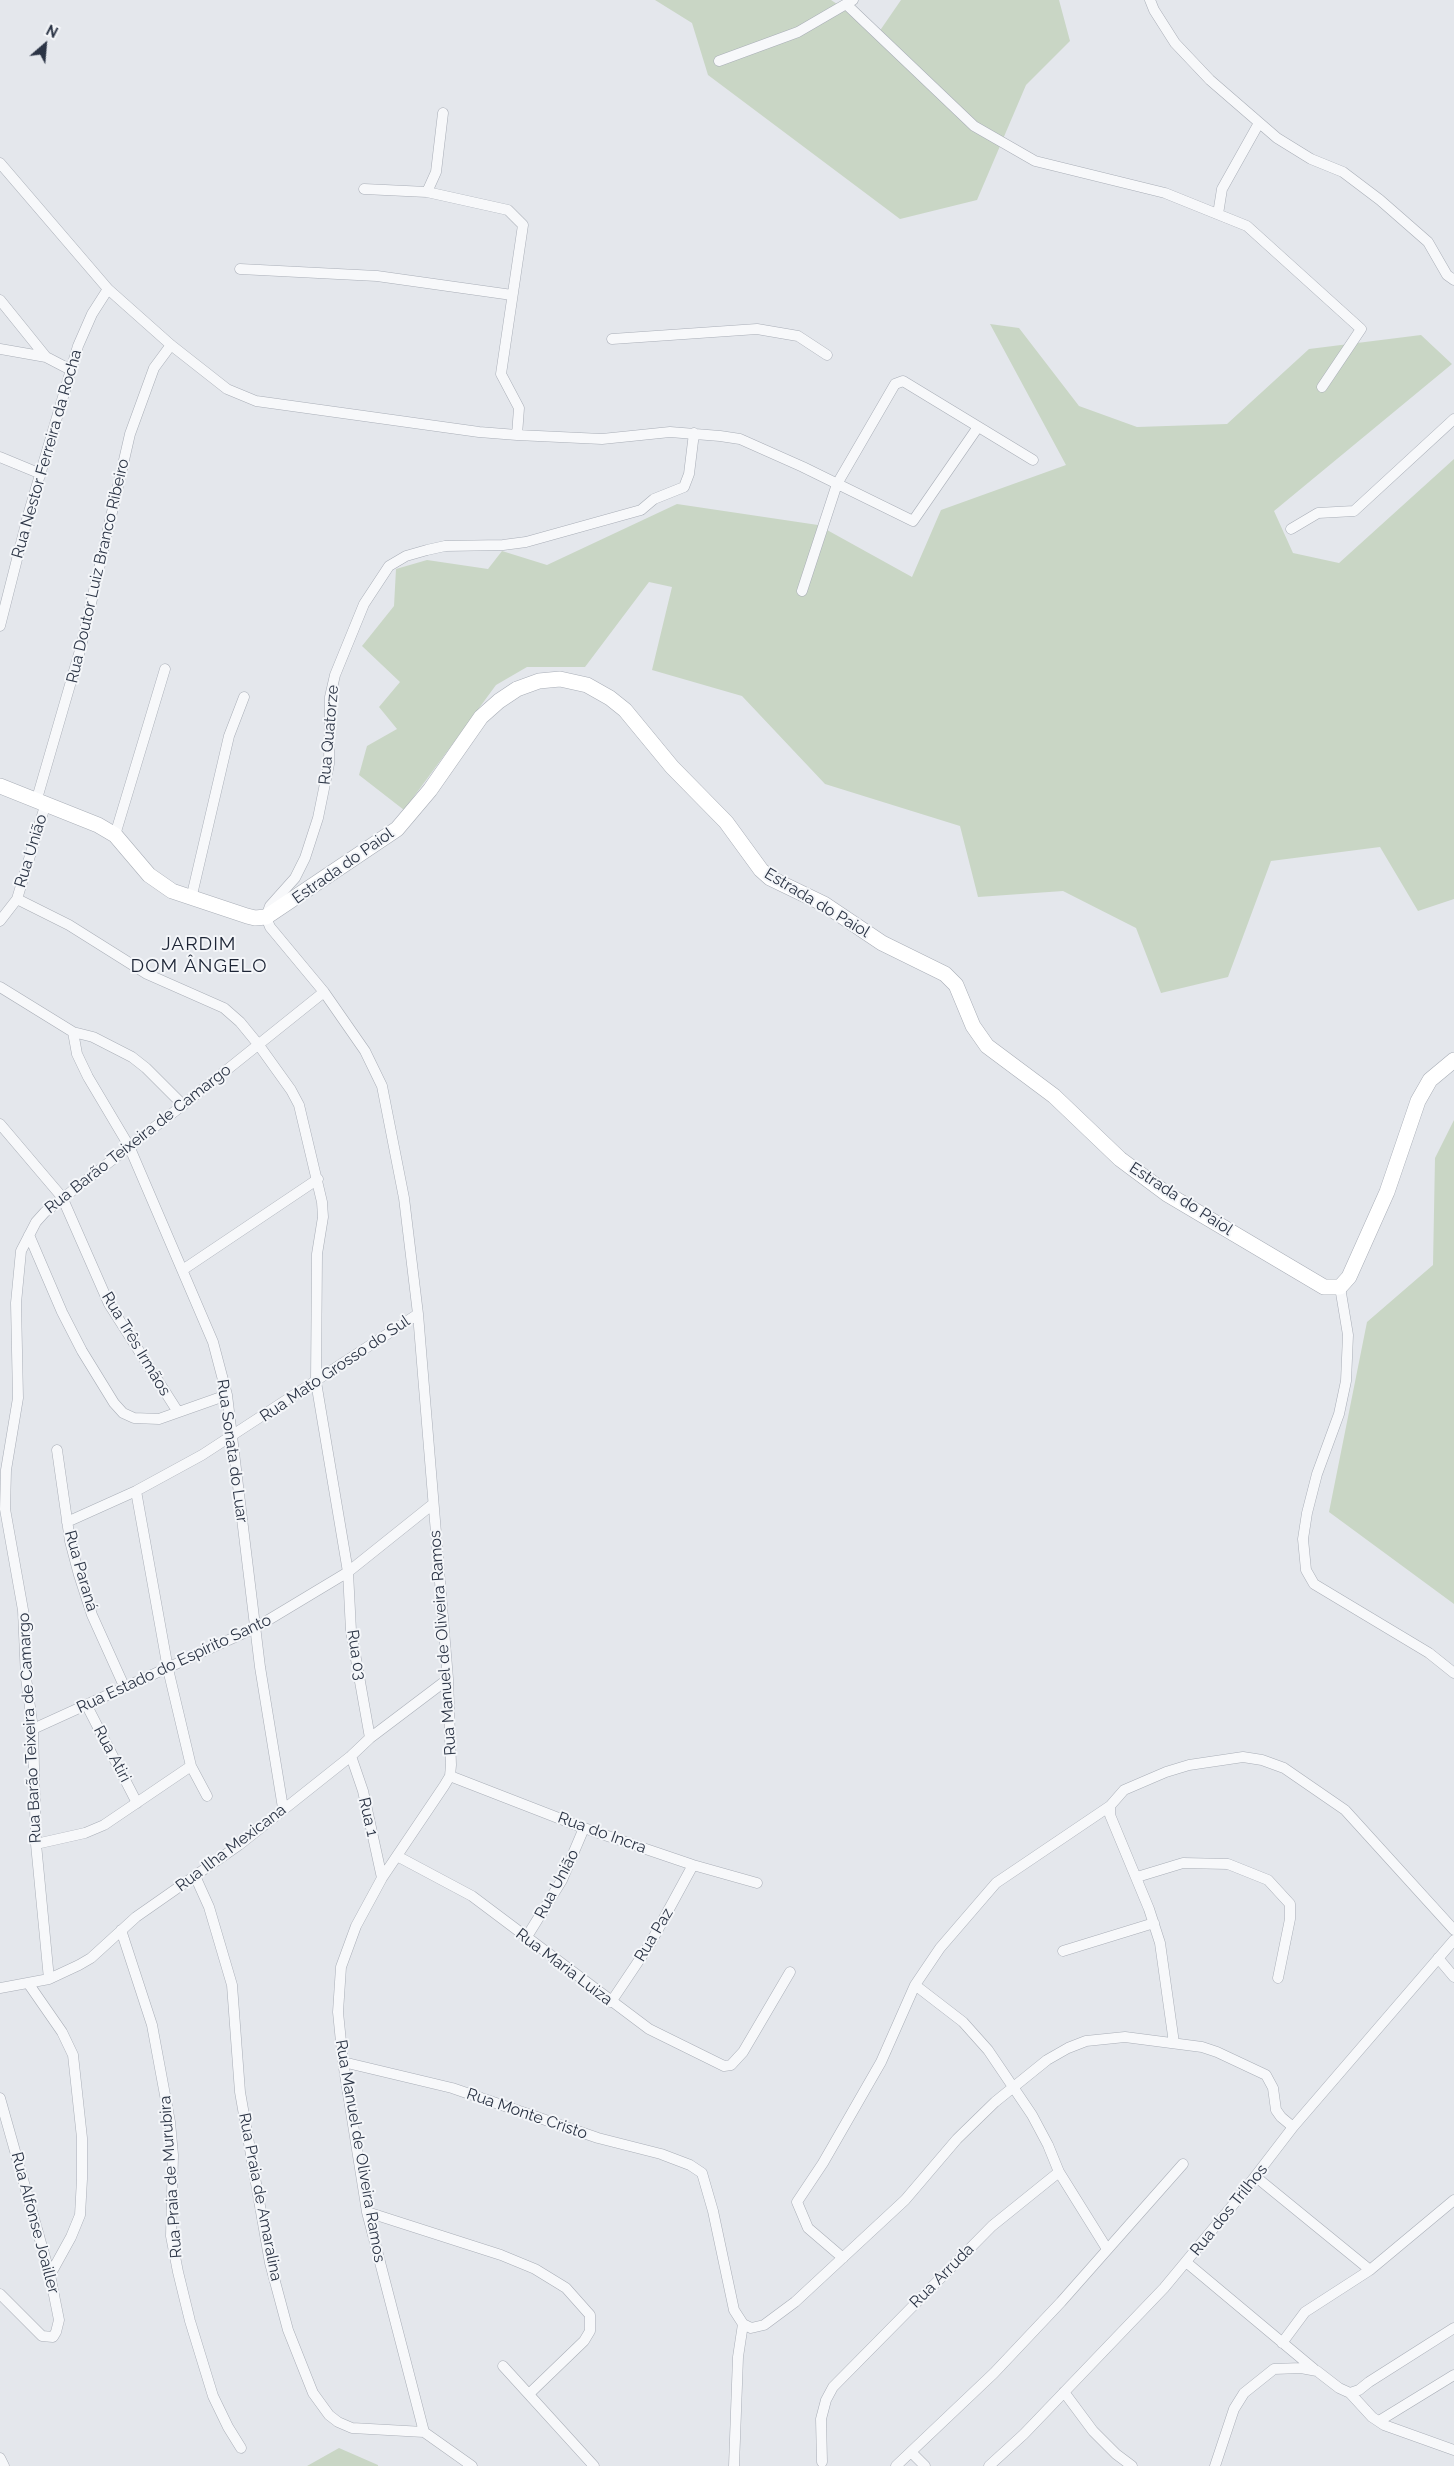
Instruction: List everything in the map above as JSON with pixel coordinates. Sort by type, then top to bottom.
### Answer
[{"type":"street","points":[[1150,0],[1154,10],[1175,43],[1210,80],[1259,123],[1311,158],[1343,172],[1380,200],[1428,242],[1447,276],[1454,280]]},
{"type":"street","points":[[719,62],[798,32],[850,2],[974,126],[1034,161],[1165,193],[1246,226],[1361,329],[1322,388]]},
{"type":"street","points":[[427,192],[436,172],[443,113]]},
{"type":"street","points":[[1218,214],[1222,189],[1259,123]]},
{"type":"street","points":[[0,163],[108,289],[171,345],[227,389],[256,401],[479,432],[517,435],[602,439],[670,432],[740,439],[913,521],[978,427]]},
{"type":"street","points":[[364,189],[427,192],[508,210],[524,225],[501,374],[519,408],[517,435]]},
{"type":"street","points":[[240,269],[377,276],[512,295]]},
{"type":"street","name":"Rua Nestor Ferreira da Rocha","points":[[0,626],[71,370],[86,327],[108,289]]},
{"type":"street","points":[[0,300],[46,357]]},
{"type":"street","points":[[612,339],[758,329],[798,336],[827,355]]},
{"type":"street","name":"Rua Doutor Luiz Branco Ribeiro","points":[[41,804],[79,656],[130,434],[154,368],[171,345]]},
{"type":"street","points":[[0,348],[46,357],[71,370]]},
{"type":"street","points":[[802,590],[837,484],[895,384],[903,381],[1033,460]]},
{"type":"street","points":[[1291,529],[1318,513],[1354,511],[1454,419]]},
{"type":"street","name":"Rua Quatorze","points":[[266,916],[270,906],[295,878],[311,842],[329,764],[330,697],[335,675],[351,632],[377,582],[389,566],[406,556],[445,546],[503,546],[551,536],[641,510],[654,499],[684,487],[689,474],[694,433]]},
{"type":"street","points":[[0,457],[41,474]]},
{"type":"street","points":[[114,835],[165,669]]},
{"type":"street","name":"Estrada do Paiol","points":[[266,916],[397,829],[419,805],[481,717],[499,701],[518,689],[539,681],[560,679],[587,685],[610,698],[625,710],[672,767],[726,822],[760,870],[782,885],[824,904],[882,943],[945,974],[956,985],[973,1026],[986,1046],[1054,1096],[1120,1159],[1168,1194],[1308,1278],[1324,1286],[1344,1282]]},
{"type":"street","points":[[191,898],[229,736],[244,697]]},
{"type":"street","points":[[0,786],[41,804],[98,825],[114,835],[149,876],[172,891],[246,916],[255,918],[266,916]]},
{"type":"street","name":"Rua União","points":[[0,921],[16,899],[41,804]]},
{"type":"street","name":"Rua 03","points":[[16,899],[69,925],[147,974],[224,1008],[240,1022],[258,1044],[291,1090],[299,1105],[318,1179],[323,1217],[317,1254],[316,1382],[348,1572],[351,1630],[370,1738]]},
{"type":"street","name":"Rua Manuel de Oliveira Ramos","points":[[266,916],[270,927],[324,992],[365,1052],[382,1086],[404,1198],[418,1314],[448,1679],[452,1752],[450,1776],[382,1878],[356,1926],[341,1967],[338,2019],[343,2062],[368,2212],[386,2293],[424,2432]]},
{"type":"street","points":[[0,987],[73,1032],[93,1037],[132,1057],[184,1105]]},
{"type":"street","name":"Rua Barão Teixeira de Camargo","points":[[49,1979],[36,1844],[33,1729],[26,1678],[23,1610],[5,1509],[4,1486],[18,1398],[16,1303],[18,1266],[21,1251],[29,1235],[45,1212],[62,1197],[184,1105],[324,992]]},
{"type":"street","name":"Rua Sonata do Luar","points":[[73,1032],[77,1054],[88,1077],[130,1146],[184,1269],[213,1342],[227,1395],[266,1713],[283,1808]]},
{"type":"street","points":[[1454,1060],[1430,1080],[1418,1101],[1387,1192],[1344,1282],[1348,1334],[1346,1381],[1339,1414],[1316,1474],[1303,1540],[1306,1570],[1314,1584],[1429,1654],[1454,1673]]},
{"type":"street","name":"Rua Três Irmãos","points":[[0,1124],[62,1197],[110,1304],[178,1412]]},
{"type":"street","points":[[184,1269],[318,1179]]},
{"type":"street","points":[[29,1235],[62,1312],[82,1351],[114,1403],[123,1412],[140,1419],[159,1419],[227,1395]]},
{"type":"street","name":"Rua Mato Grosso do Sul","points":[[67,1522],[136,1491],[233,1437],[418,1314]]},
{"type":"street","name":"Rua Paraná","points":[[57,1450],[70,1541],[84,1592],[124,1686]]},
{"type":"street","points":[[136,1491],[168,1669],[191,1766],[207,1796]]},
{"type":"street","name":"Rua Estado do Espírito Santo","points":[[33,1729],[255,1628],[348,1572],[433,1504]]},
{"type":"street","name":"Rua Ilha Mexicana","points":[[0,1988],[49,1979],[79,1965],[136,1917],[239,1845],[283,1808],[351,1756],[370,1738],[448,1679]]},
{"type":"street","name":"Rua Atiri","points":[[87,1706],[137,1803]]},
{"type":"street","name":"Rua 1","points":[[351,1756],[363,1790],[382,1878]]},
{"type":"street","points":[[843,2258],[808,2228],[797,2202],[823,2163],[881,2062],[915,1985],[940,1948],[996,1883],[1110,1806],[1124,1790],[1166,1772],[1189,1765],[1244,1757],[1270,1762],[1284,1768],[1345,1810],[1454,1930]]},
{"type":"street","points":[[36,1844],[96,1830],[191,1766]]},
{"type":"street","name":"Rua do Incra","points":[[450,1776],[584,1828],[693,1865],[757,1884]]},
{"type":"street","points":[[1110,1806],[1110,1815],[1137,1878],[1160,1943],[1174,2042]]},
{"type":"street","name":"Rua União","points":[[526,1938],[562,1880],[584,1828]]},
{"type":"street","name":"Rua Maria Luiza","points":[[397,1856],[472,1896],[612,2002],[662,2037],[724,2066],[731,2065],[752,2038],[790,1972]]},
{"type":"street","points":[[1137,1878],[1183,1863],[1192,1863],[1228,1864],[1268,1880],[1290,1904],[1290,1919],[1278,1978]]},
{"type":"street","name":"Rua Paz","points":[[612,2002],[650,1944],[693,1865]]},
{"type":"street","name":"Rua Praia de Amaralina","points":[[195,1876],[208,1908],[232,1985],[240,2092],[249,2151],[270,2263],[288,2330],[299,2361],[313,2393],[329,2415],[338,2422],[352,2428],[424,2432]]},
{"type":"street","points":[[1063,1951],[1154,1923]]},
{"type":"street","name":"Rua Praia de Murubira","points":[[121,1930],[152,2024],[170,2122],[172,2155],[171,2236],[178,2272],[190,2321],[214,2396],[240,2448]]},
{"type":"street","name":"Rua dos Trilhos","points":[[989,2466],[1064,2392],[1164,2288],[1256,2177],[1293,2126],[1454,1940]]},
{"type":"street","points":[[1438,1958],[1454,1977]]},
{"type":"street","points":[[28,1983],[62,2032],[73,2055],[82,2138],[80,2215],[72,2237],[50,2275]]},
{"type":"street","points":[[915,1985],[963,2022],[988,2050],[1014,2086],[1048,2145],[1059,2172],[1108,2249]]},
{"type":"street","points":[[734,2466],[738,2357],[743,2324],[756,2328],[772,2321],[905,2200],[957,2139],[1014,2086],[1047,2060],[1068,2048],[1086,2041],[1125,2037],[1174,2042],[1217,2052],[1266,2075],[1273,2088],[1276,2110],[1281,2117],[1293,2126]]},
{"type":"street","name":"Rua Monte Cristo","points":[[343,2062],[452,2088],[580,2132],[661,2154],[696,2168],[705,2179],[734,2310],[743,2324]]},
{"type":"street","name":"Rua Alfonse Joailler","points":[[0,2098],[50,2275],[59,2320],[58,2328],[52,2336],[42,2336],[0,2294]]},
{"type":"street","points":[[896,2466],[994,2373],[1183,2164]]},
{"type":"street","name":"Rua Arruda","points":[[822,2462],[821,2419],[832,2387],[992,2226],[1059,2172]]},
{"type":"street","points":[[1256,2177],[1370,2270]]},
{"type":"street","points":[[1282,2343],[1305,2312],[1370,2270],[1454,2200]]},
{"type":"street","points":[[368,2212],[501,2255],[535,2269],[566,2288],[590,2315],[590,2331],[584,2341],[530,2394]]},
{"type":"street","points":[[1186,2262],[1316,2371],[1350,2393],[1372,2417],[1454,2450]]},
{"type":"street","points":[[1350,2393],[1359,2390],[1454,2328]]},
{"type":"street","points":[[503,2366],[594,2466]]},
{"type":"street","points":[[1215,2466],[1234,2409],[1244,2393],[1274,2369],[1302,2368],[1316,2371]]},
{"type":"street","points":[[1379,2421],[1454,2375]]},
{"type":"street","points":[[1064,2392],[1093,2431],[1116,2454],[1132,2466]]},
{"type":"street","points":[[424,2432],[472,2466]]},
{"type":"street","points":[[911,2452],[925,2466]]},
{"type":"street","points":[[0,2458],[4,2466]]},
{"type":"green space","points":[[655,0],[831,0],[879,32],[901,0],[1059,0],[1070,41],[1026,85],[977,200],[900,219],[708,75],[692,23]]},
{"type":"green space","points":[[990,324],[1019,328],[1079,406],[1137,427],[1227,424],[1309,349],[1421,335],[1452,364],[1274,511],[1293,553],[1339,563],[1454,459],[1454,899],[1418,911],[1380,847],[1271,861],[1228,977],[1161,993],[1136,928],[1063,891],[978,897],[960,826],[825,784],[742,696],[652,670],[672,587],[649,582],[585,667],[527,667],[496,685],[404,810],[359,775],[367,746],[397,729],[379,707],[400,682],[362,646],[394,606],[396,569],[427,560],[488,569],[502,551],[547,565],[677,504],[818,525],[912,577],[941,510],[1066,465]]},
{"type":"green space","points":[[1454,1120],[1454,1604],[1329,1512],[1367,1322],[1433,1265],[1435,1158]]},
{"type":"green space","points":[[339,2448],[378,2465],[378,2466],[307,2466]]},
{"type":"district","name":"JARDIM DOM ÂNGELO","points":[[199,955]]}]
